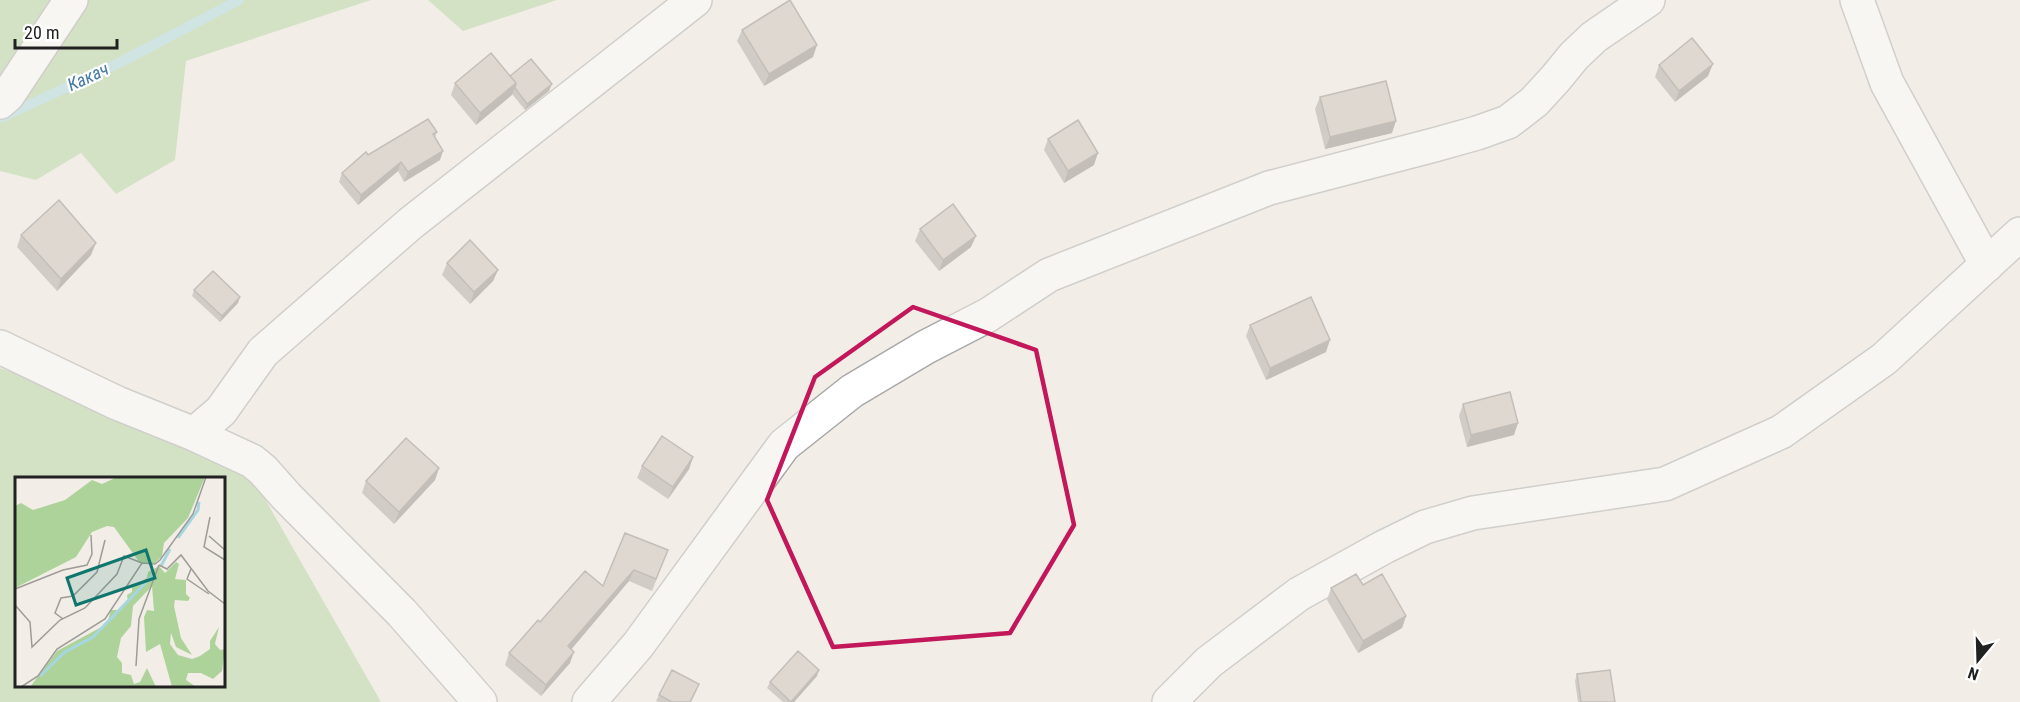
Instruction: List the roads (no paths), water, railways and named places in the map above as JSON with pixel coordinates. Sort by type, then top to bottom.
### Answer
[{"type":"street","points":[[0,102],[8,95],[71,0]]},
{"type":"street","points":[[194,434],[221,411],[263,352],[411,223],[695,0]]},
{"type":"street","points":[[589,702],[638,645],[784,446],[852,391],[926,347],[988,315],[1060,270],[1269,188],[1434,145],[1508,122],[1534,102],[1574,56],[1594,37],[1648,0]]},
{"type":"street","points":[[1857,0],[1887,83],[1987,265]]},
{"type":"street","points":[[1169,702],[1209,662],[1299,594],[1425,527],[1473,513],[1665,484],[1781,432],[1884,359],[2020,234]]},
{"type":"street","points":[[0,347],[117,403],[194,434],[252,461],[402,613],[480,702]]},
{"type":"waterway","name":"Какач","points":[[3,117],[121,62],[239,0]]}]
